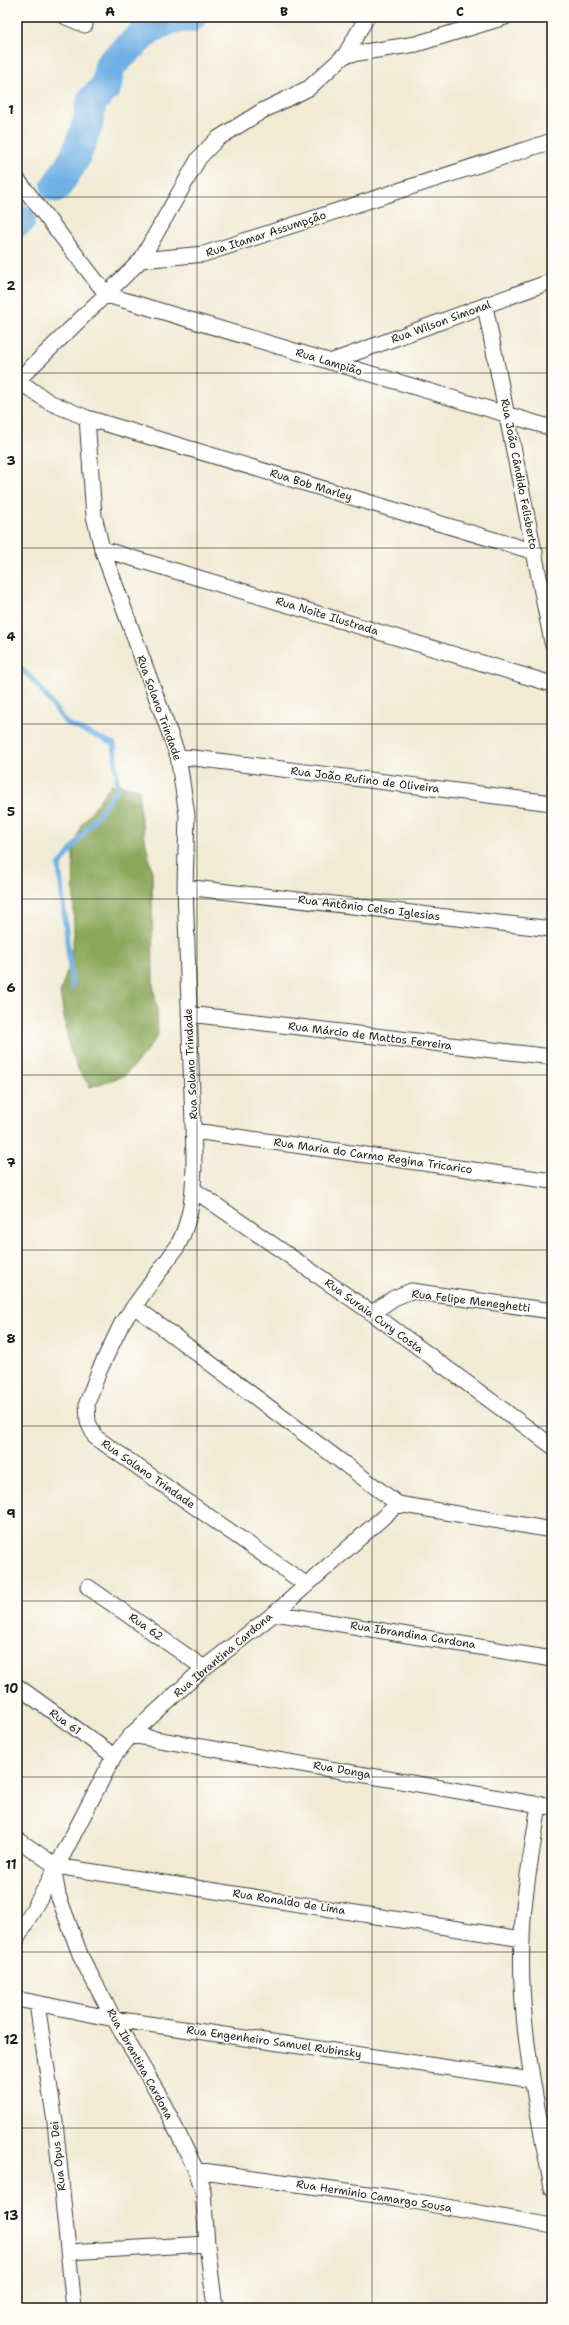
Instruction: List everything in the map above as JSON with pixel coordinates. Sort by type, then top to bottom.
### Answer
[{"type":"street","points":[[66,17],[85,25]]},
{"type":"street","points":[[17,380],[107,295],[141,260],[199,158],[217,139],[262,111],[309,88],[345,55],[367,17]]},
{"type":"street","points":[[345,55],[416,44],[504,17]]},
{"type":"street","name":"Rua Itamar Assumpção","points":[[141,260],[204,254],[552,141]]},
{"type":"street","points":[[17,179],[107,295]]},
{"type":"street","name":"Rua Wilson Simonal","points":[[330,362],[552,281]]},
{"type":"street","name":"Rua Lampião","points":[[107,295],[507,416],[552,428]]},
{"type":"street","name":"Rua João Cândido Felisberto","points":[[485,306],[552,642]]},
{"type":"street","name":"Rua Bob Marley","points":[[17,380],[49,402],[87,418],[535,552]]},
{"type":"street","name":"Rua Solano Trindade","points":[[87,418],[94,516],[102,549],[178,756],[186,815],[185,887],[194,1132],[194,1190],[191,1214],[181,1240],[122,1323],[87,1403],[90,1430],[95,1437],[307,1584]]},
{"type":"street","name":"Rua Noite Ilustrada","points":[[102,549],[552,684]]},
{"type":"street","name":"Rua João Rufino de Oliveira","points":[[178,756],[552,803]]},
{"type":"street","name":"Rua Antônio Celso Iglesias","points":[[185,887],[552,929]]},
{"type":"street","name":"Rua Márcio de Mattos Ferreira","points":[[189,1014],[552,1057]]},
{"type":"street","name":"Rua Maria do Carmo Regina Tricarico","points":[[194,1132],[552,1181]]},
{"type":"street","name":"Rua Suraia Cury Costa","points":[[194,1190],[372,1313],[552,1446]]},
{"type":"street","name":"Rua Felipe Meneghetti","points":[[372,1313],[394,1298],[411,1291],[552,1311]]},
{"type":"street","points":[[134,1306],[398,1504],[552,1530]]},
{"type":"street","name":"Rua Ibrantina Cardona","points":[[17,1939],[114,1756],[131,1735],[204,1668],[274,1613],[398,1504]]},
{"type":"street","name":"Rua 62","points":[[88,1587],[204,1668]]},
{"type":"street","name":"Rua Ibrandina Cardona","points":[[274,1613],[552,1659]]},
{"type":"street","name":"Rua 61","points":[[17,1686],[114,1756]]},
{"type":"street","name":"Rua Donga","points":[[131,1735],[545,1805]]},
{"type":"street","points":[[545,1805],[522,1939],[523,2008],[532,2080],[552,2188]]},
{"type":"street","points":[[17,1840],[55,1869]]},
{"type":"street","name":"Rua Ibrantina Cardona","points":[[55,1869],[58,1895],[81,1957],[114,2019],[157,2091],[196,2170],[203,2192],[206,2244],[215,2308]]},
{"type":"street","name":"Rua Ronaldo de Lima","points":[[55,1869],[522,1939]]},
{"type":"street","name":"Rua Engenheiro Samuel Rubinsky","points":[[17,1999],[114,2019],[532,2080]]},
{"type":"street","name":"Rua Opus Dei","points":[[37,2004],[55,2122],[74,2308]]},
{"type":"street","name":"Rua Herminio Camargo Sousa","points":[[196,2170],[397,2198],[552,2226]]},
{"type":"street","points":[[68,2252],[206,2244]]},
{"type":"green space","points":[[111,784],[139,788],[140,814],[152,872],[153,983],[157,1010],[158,1035],[143,1056],[124,1076],[90,1087],[79,1071],[69,1047],[60,993],[70,962],[74,934],[73,853],[81,826]]},
{"type":"waterway","points":[[56,187],[75,158],[87,126],[92,101],[106,87],[110,65],[149,29],[173,18],[191,17]]},
{"type":"waterway","points":[[17,665],[36,683],[66,723],[114,744],[118,788],[59,866],[72,987]]}]
